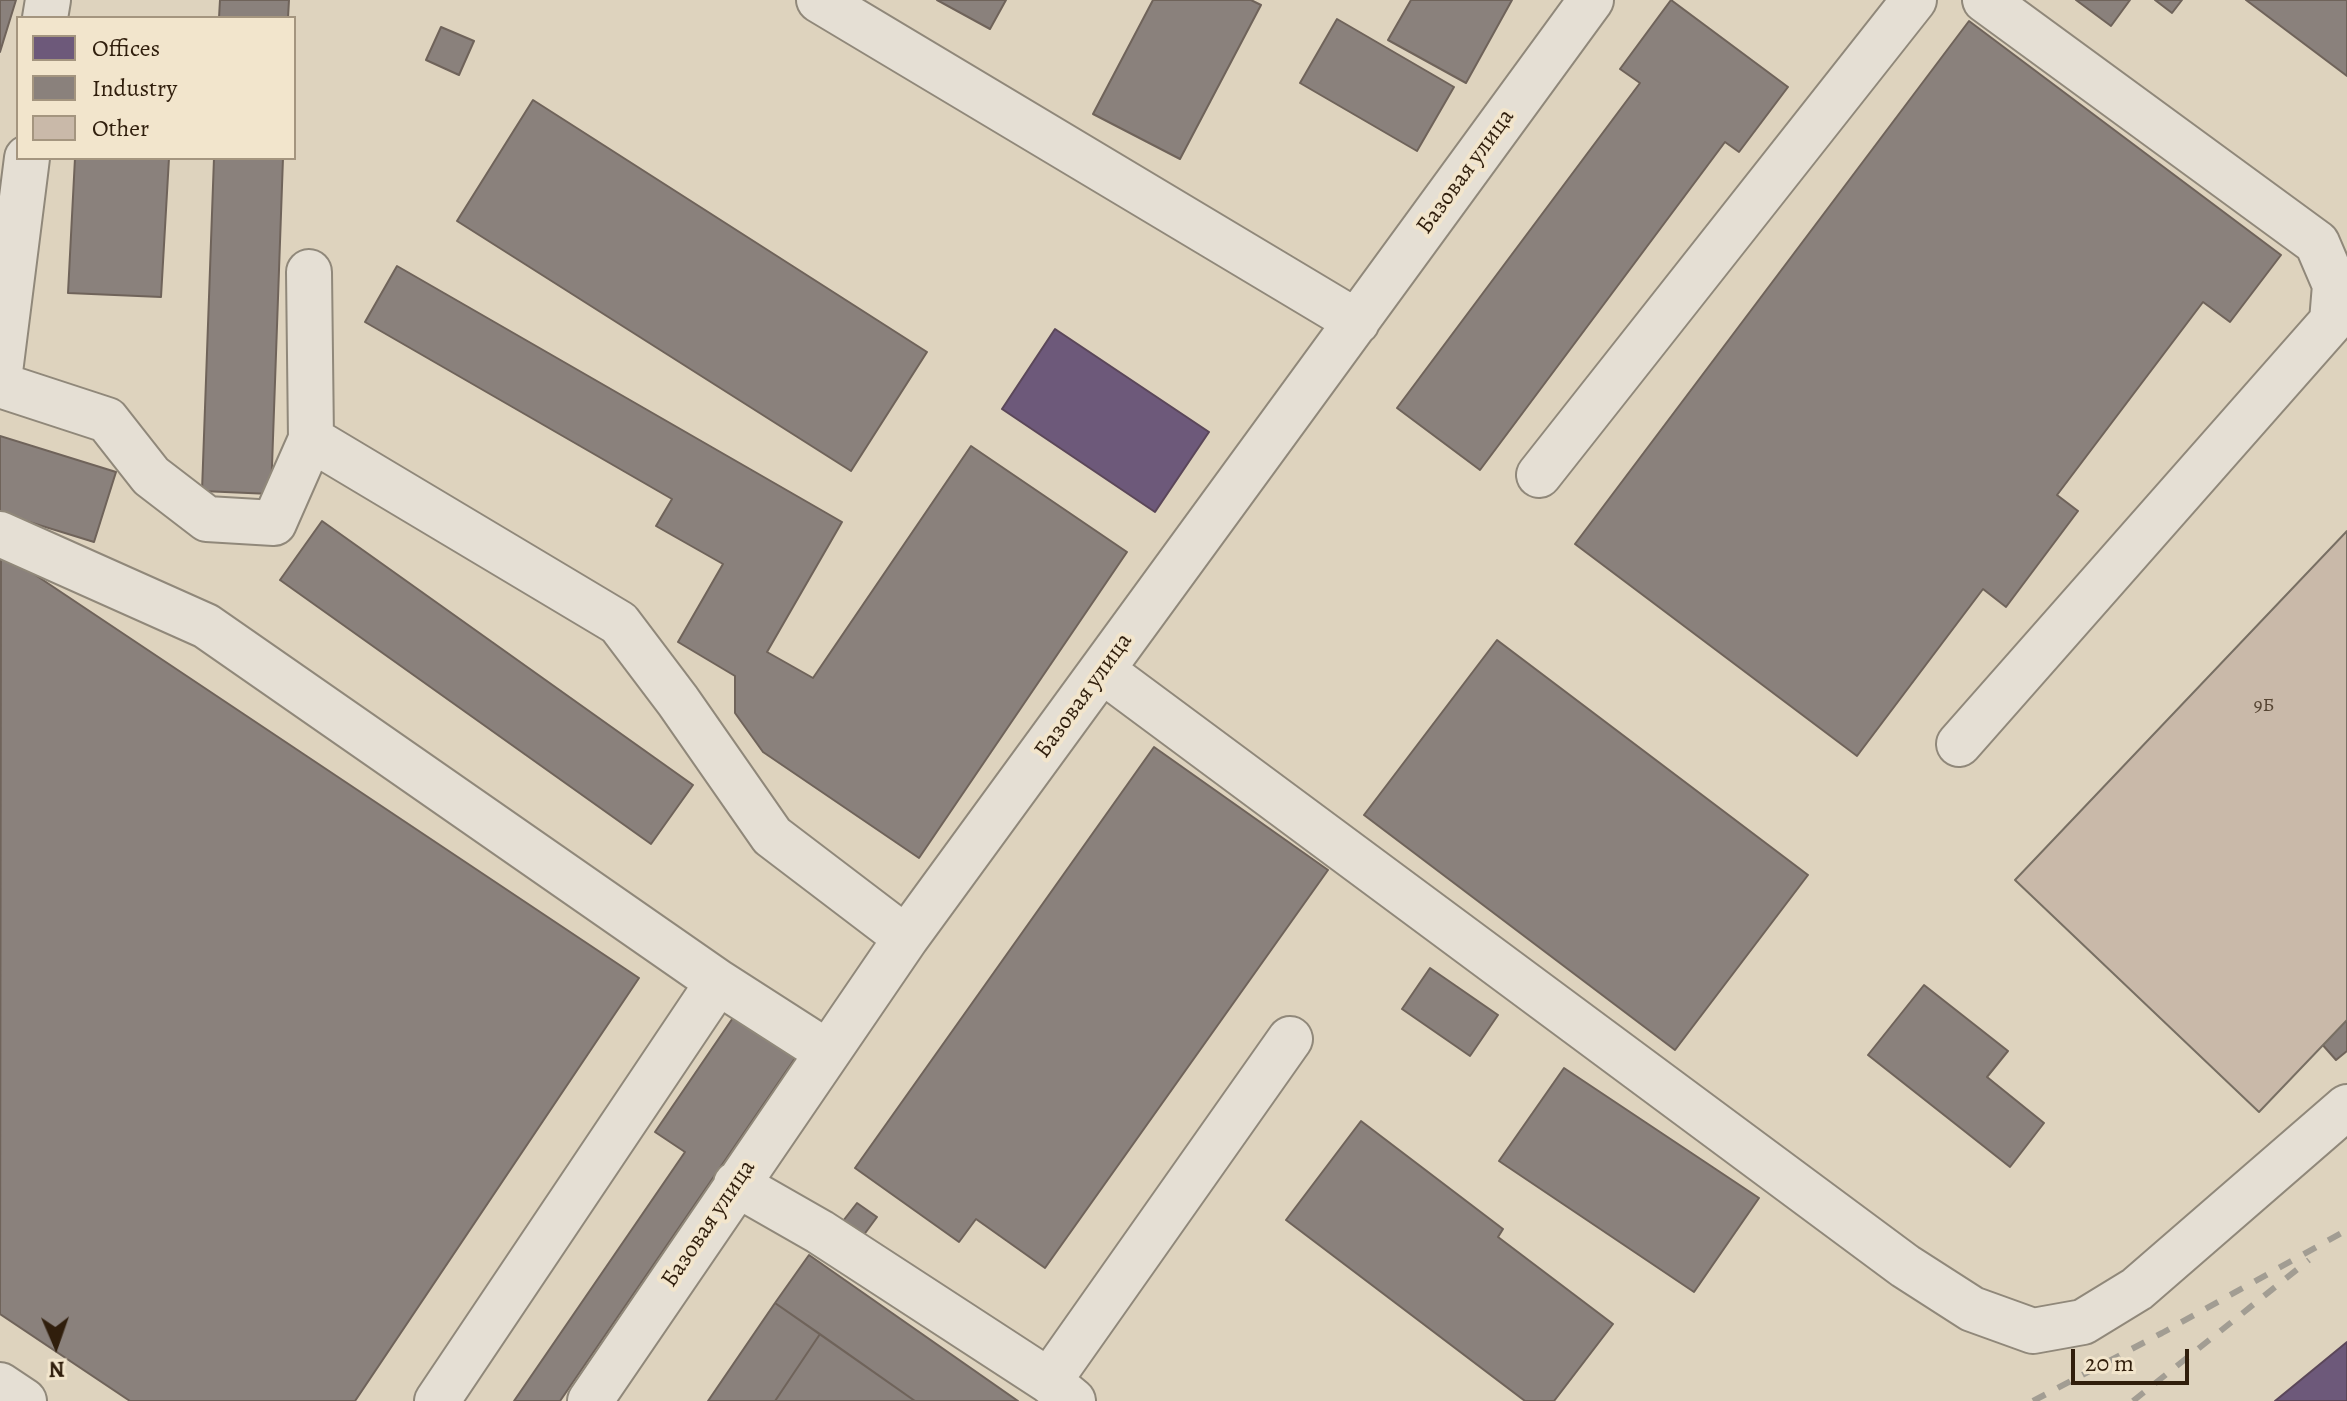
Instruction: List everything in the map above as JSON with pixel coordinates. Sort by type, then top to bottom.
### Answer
[{"type":"street","points":[[819,0],[1357,322]]},
{"type":"street","name":"Базовая улица","points":[[590,1401],[906,938],[1591,0]]},
{"type":"street","points":[[1539,475],[1914,0]]},
{"type":"street","points":[[1959,744],[2332,321],[2335,285],[2317,243],[1985,0]]},
{"type":"street","points":[[0,372],[27,160]]},
{"type":"street","points":[[0,385],[107,420],[151,476],[207,519],[274,523],[311,439],[309,272]]},
{"type":"street","points":[[311,439],[619,623],[678,701],[772,836],[906,938]]},
{"type":"street","points":[[0,534],[206,626],[718,982],[827,1052]]},
{"type":"street","points":[[1103,671],[1905,1266],[1972,1309],[2033,1331],[2083,1322],[2137,1289],[2347,1107]]},
{"type":"street","points":[[437,1401],[718,982]]},
{"type":"street","points":[[736,1184],[820,1232],[1061,1391],[1290,1039]]},
{"type":"street","points":[[0,1385],[24,1401]]},
{"type":"building: Offices","points":[[1055,329],[1209,432],[1155,512],[1002,409]]},
{"type":"building: Offices","points":[[2347,1342],[2347,1401],[2275,1401]]},
{"type":"building: Industry","points":[[0,0],[16,0],[0,52]]},
{"type":"building: Industry","points":[[220,0],[289,0],[288,16],[219,16]]},
{"type":"building: Industry","points":[[937,0],[1006,0],[990,29]]},
{"type":"building: Industry","points":[[1153,0],[1251,0],[1261,5],[1180,159],[1093,114]]},
{"type":"building: Industry","points":[[1411,0],[1512,0],[1466,83],[1388,40]]},
{"type":"building: Industry","points":[[1671,0],[1788,87],[1739,152],[1725,142],[1480,470],[1397,408],[1640,83],[1620,69]]},
{"type":"building: Industry","points":[[2076,0],[2130,0],[2111,26]]},
{"type":"building: Industry","points":[[2155,0],[2182,0],[2172,13]]},
{"type":"building: Industry","points":[[2246,0],[2347,0],[2347,76]]},
{"type":"building: Industry","points":[[1337,19],[1454,87],[1417,151],[1300,83]]},
{"type":"building: Industry","points":[[1969,21],[2281,255],[2230,322],[2203,302],[2057,495],[2078,511],[2006,607],[1983,589],[1857,756],[1575,544]]},
{"type":"building: Industry","points":[[441,27],[474,41],[459,75],[426,60]]},
{"type":"building: Industry","points":[[533,100],[927,352],[851,471],[457,221]]},
{"type":"building: Industry","points":[[75,160],[169,160],[161,297],[68,293]]},
{"type":"building: Industry","points":[[214,160],[283,160],[271,494],[202,491]]},
{"type":"building: Industry","points":[[397,266],[842,522],[767,652],[813,678],[971,446],[1127,552],[919,858],[763,752],[735,713],[735,676],[678,642],[723,564],[656,526],[672,499],[365,322]]},
{"type":"building: Industry","points":[[0,436],[116,472],[94,542],[0,513]]},
{"type":"building: Industry","points":[[322,521],[693,785],[651,844],[280,580]]},
{"type":"building: Industry","points":[[1,552],[639,978],[355,1401],[130,1401],[0,1314]]},
{"type":"building: Industry","points":[[1497,640],[1808,875],[1675,1050],[1364,815]]},
{"type":"building: Industry","points":[[1154,747],[1328,870],[1045,1268],[976,1219],[959,1242],[855,1168]]},
{"type":"building: Industry","points":[[2347,911],[2347,1051],[2336,1060],[2267,982]]},
{"type":"building: Industry","points":[[1430,968],[1498,1015],[1470,1056],[1402,1009]]},
{"type":"building: Industry","points":[[1924,985],[2008,1051],[1987,1077],[2044,1123],[2010,1167],[1868,1055]]},
{"type":"building: Industry","points":[[739,1009],[800,1051],[560,1401],[514,1401],[685,1152],[655,1132]]},
{"type":"building: Industry","points":[[1564,1068],[1759,1198],[1694,1292],[1499,1161]]},
{"type":"building: Industry","points":[[1361,1121],[1503,1229],[1498,1237],[1613,1324],[1554,1401],[1525,1401],[1286,1220]]},
{"type":"building: Industry","points":[[857,1203],[877,1217],[863,1236],[843,1221]]},
{"type":"building: Industry","points":[[809,1255],[1018,1401],[915,1401],[775,1303]]},
{"type":"building: Industry","points":[[775,1303],[820,1334],[775,1401],[708,1401]]},
{"type":"building: Industry","points":[[820,1334],[915,1401],[775,1401]]},
{"type":"building: Other","points":[[2347,531],[2347,1020],[2259,1112],[2015,880]]},
{"type":"railway","points":[[2033,1401],[2347,1230]]},
{"type":"railway","points":[[2133,1401],[2309,1260]]}]
